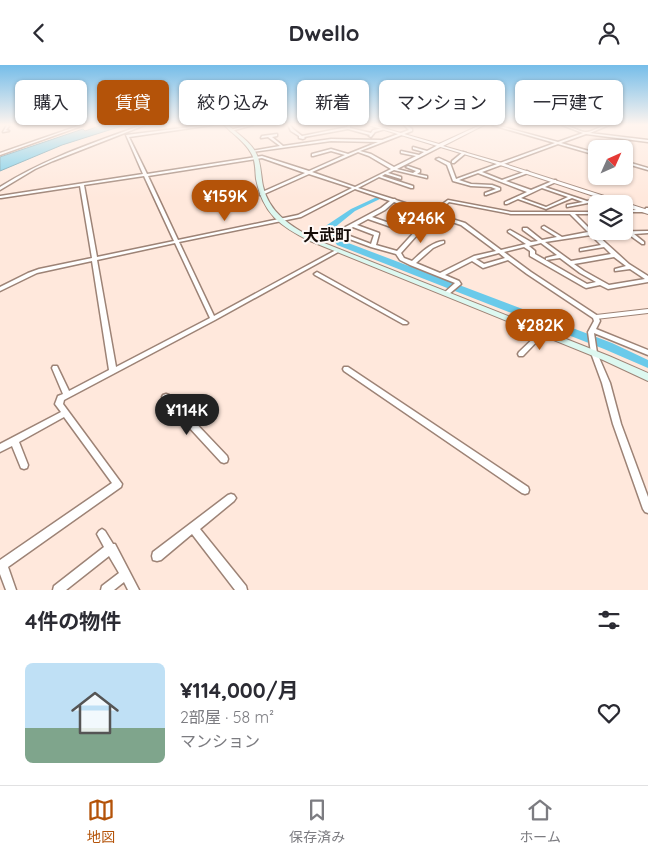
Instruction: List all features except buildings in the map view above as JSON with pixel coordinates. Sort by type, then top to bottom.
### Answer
[{"type":"main road","points":[[250,150],[254,154],[261,194],[269,210],[278,219],[301,235],[594,351],[648,377]]},
{"type":"street","points":[[0,154],[13,150]]},
{"type":"street","points":[[0,189],[11,181],[80,150]]},
{"type":"street","points":[[133,150],[213,319]]},
{"type":"street","points":[[1,197],[145,175],[270,150]]},
{"type":"street","points":[[313,155],[330,150]]},
{"type":"street","points":[[332,150],[348,155]]},
{"type":"street","points":[[261,194],[362,150]]},
{"type":"street","points":[[419,150],[428,152]]},
{"type":"street","points":[[0,289],[12,285],[30,273],[305,213],[433,150]]},
{"type":"street","points":[[454,150],[599,195]]},
{"type":"street","points":[[457,180],[540,150]]},
{"type":"street","points":[[358,151],[370,155],[394,169],[426,177]]},
{"type":"street","points":[[402,151],[419,156]]},
{"type":"street","points":[[453,162],[464,153]]},
{"type":"street","points":[[254,154],[463,224],[596,317],[648,311]]},
{"type":"street","points":[[398,154],[414,159]]},
{"type":"street","points":[[438,159],[449,164],[454,180],[471,185],[492,186],[498,189],[486,194]]},
{"type":"street","points":[[633,165],[648,169]]},
{"type":"street","points":[[408,167],[419,171],[415,173]]},
{"type":"street","points":[[478,172],[531,192]]},
{"type":"street","points":[[492,186],[527,172]]},
{"type":"street","points":[[385,173],[400,178]]},
{"type":"street","points":[[379,176],[412,187]]},
{"type":"street","points":[[363,177],[372,180]]},
{"type":"street","points":[[506,203],[555,181]]},
{"type":"street","points":[[82,185],[113,371]]},
{"type":"street","points":[[542,187],[585,201]]},
{"type":"street","points":[[518,198],[546,208],[571,197]]},
{"type":"street","points":[[394,200],[383,209],[338,233],[398,253],[402,259],[458,284],[447,293]]},
{"type":"street","points":[[398,253],[434,213],[448,201],[502,213],[588,213]]},
{"type":"street","points":[[568,206],[588,201]]},
{"type":"street","points":[[633,206],[647,210]]},
{"type":"street","points":[[403,215],[413,207]]},
{"type":"street","points":[[633,211],[647,210]]},
{"type":"street","points":[[572,214],[588,228]]},
{"type":"street","points":[[368,217],[396,227]]},
{"type":"street","points":[[353,225],[377,234],[373,246]]},
{"type":"street","points":[[544,227],[561,238]]},
{"type":"street","points":[[526,229],[570,263],[602,284],[612,288],[648,279]]},
{"type":"street","points":[[510,231],[533,251],[532,255],[586,286],[614,281]]},
{"type":"street","points":[[633,232],[646,232],[648,236]]},
{"type":"street","points":[[441,275],[472,259],[500,251],[543,241],[588,234]]},
{"type":"street","points":[[633,235],[642,243]]},
{"type":"street","points":[[601,240],[614,255],[648,279]]},
{"type":"street","points":[[412,264],[431,247],[442,242]]},
{"type":"street","points":[[582,251],[606,245]]},
{"type":"street","points":[[11,590],[1,565],[118,484],[59,404],[61,398],[338,251]]},
{"type":"street","points":[[570,263],[614,255]]},
{"type":"street","points":[[548,259],[561,256]]},
{"type":"street","points":[[472,259],[484,266],[510,258]]},
{"type":"street","points":[[618,269],[631,267]]},
{"type":"street","points":[[317,274],[405,323]]},
{"type":"street","points":[[589,276],[600,274]]},
{"type":"street","points":[[596,317],[597,321],[592,331],[594,351],[606,383],[620,433],[648,509]]},
{"type":"street","points":[[592,331],[648,353]]},
{"type":"street","points":[[521,355],[543,332]]},
{"type":"street","points":[[55,368],[67,395]]},
{"type":"street","points":[[346,369],[525,490]]},
{"type":"street","points":[[166,397],[224,459]]},
{"type":"street","points":[[0,448],[65,413]]},
{"type":"street","points":[[14,441],[24,465]]},
{"type":"street","points":[[157,556],[231,498]]},
{"type":"street","points":[[193,528],[242,590]]},
{"type":"street","points":[[102,534],[134,590]]},
{"type":"street","points":[[58,590],[111,548]]},
{"type":"street","points":[[106,590],[126,575]]},
{"type":"water","points":[[22,150],[51,150],[0,171],[0,157]]},
{"type":"waterway","points":[[379,198],[353,210],[330,227],[340,243],[608,346],[648,364]]},
{"type":"district","name":"大武町","points":[[327,235]]}]
